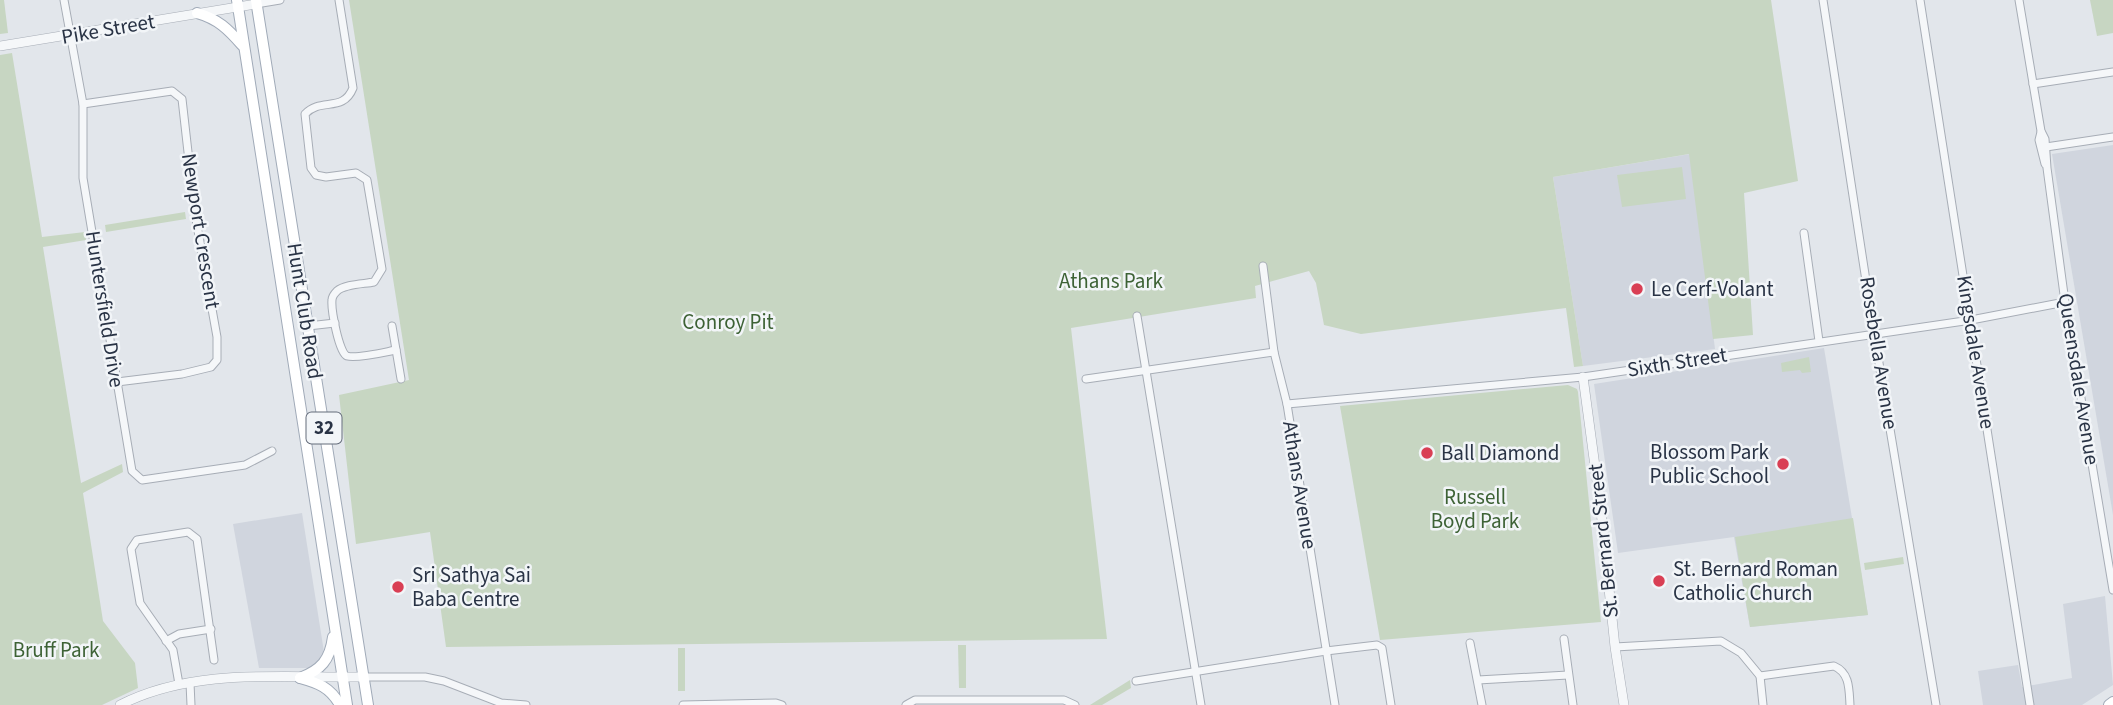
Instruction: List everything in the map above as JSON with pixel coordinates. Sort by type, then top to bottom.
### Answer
[{"type":"main road","name":"Hunt Club Road","points":[[256,2],[368,705]]},
{"type":"main road","name":"Hunt Club Road","points":[[237,3],[347,705]]},
{"type":"main road","points":[[197,13],[224,25],[243,46]]},
{"type":"main road","points":[[300,677],[316,671],[324,664],[331,648],[335,624]]},
{"type":"main road","points":[[300,677],[325,687],[340,705]]},
{"type":"street","name":"Huntersfield Drive","points":[[64,0],[83,104],[83,178],[132,471],[142,480],[245,465],[272,451]]},
{"type":"street","points":[[256,2],[280,0]]},
{"type":"street","points":[[339,0],[353,88],[349,98],[340,103],[311,107],[304,114],[311,168],[316,175],[326,177],[356,173],[367,180],[382,269],[374,282],[342,288],[334,293],[332,300],[335,323],[344,355],[396,350]]},
{"type":"street","name":"Rosebella Avenue","points":[[1824,0],[1874,333],[1936,705]]},
{"type":"street","name":"Kingsdale Avenue","points":[[1920,0],[2030,705]]},
{"type":"street","name":"Queensdale Avenue","points":[[2019,0],[2046,147],[2066,302],[2113,590]]},
{"type":"street","name":"Pike Street","points":[[0,46],[197,13],[237,3],[256,2]]},
{"type":"street","points":[[2033,84],[2113,72]]},
{"type":"street","name":"Newport Crescent","points":[[83,104],[172,91],[182,99],[195,215],[217,337],[217,360],[211,367],[182,374],[117,382]]},
{"type":"street","name":"Queensdale Avenue","points":[[2041,131],[2041,155],[2047,168]]},
{"type":"street","points":[[2046,147],[2113,138]]},
{"type":"street","points":[[1804,233],[1819,341]]},
{"type":"street","name":"Athans Avenue","points":[[1263,266],[1274,352],[1287,404],[1335,705]]},
{"type":"street","name":"Sixth Street","points":[[1287,404],[1583,377],[1971,320],[2066,302]]},
{"type":"street","points":[[1137,316],[1201,705]]},
{"type":"street","points":[[308,326],[335,323]]},
{"type":"street","points":[[392,326],[401,379]]},
{"type":"street","points":[[1086,379],[1274,352]]},
{"type":"street","name":"St. Bernard Street","points":[[1583,377],[1624,705]]},
{"type":"street","points":[[179,684],[173,650],[140,603],[131,549],[137,540],[188,532],[197,539],[214,660]]},
{"type":"street","points":[[166,641],[179,634],[211,629]]},
{"type":"street","points":[[1564,639],[1573,705]]},
{"type":"street","points":[[1615,648],[1721,642],[1741,653],[1760,676],[1763,705]]},
{"type":"street","points":[[1470,643],[1482,705]]},
{"type":"street","points":[[1136,681],[1377,645],[1382,648],[1391,705]]},
{"type":"street","points":[[1760,676],[1834,666],[1845,674],[1850,705]]},
{"type":"street","points":[[1478,681],[1569,675]]},
{"type":"street","points":[[120,705],[179,684],[219,679],[425,677],[444,681],[501,703],[526,705]]},
{"type":"street","points":[[190,683],[191,705]]},
{"type":"street","points":[[906,705],[915,700],[1064,700],[1074,705]]},
{"type":"street","points":[[683,705],[782,705]]},
{"type":"shaded area","points":[[2113,145],[2113,515],[2052,154]]},
{"type":"shaded area","points":[[1690,154],[1715,349],[1583,366],[1553,177]]},
{"type":"shaded area","name":"Blossom Park Public School","points":[[1824,348],[1868,615],[1750,627],[1734,537],[1618,553],[1594,384]]},
{"type":"shaded area","points":[[302,513],[324,652],[309,668],[259,668],[233,524]]},
{"type":"shaded area","points":[[2105,596],[2113,685],[2082,705],[1983,705],[1978,671],[2018,665],[2022,687],[2072,678],[2063,604]]},
{"type":"green space","points":[[0,0],[4,0],[8,33],[0,34]]},
{"type":"green space","name":"Conroy Pit","points":[[349,0],[1771,0],[1798,181],[1744,193],[1753,335],[1713,339],[1689,154],[1553,177],[1583,366],[1574,367],[1566,308],[1361,334],[1324,325],[1316,283],[1309,271],[1255,286],[1256,298],[1071,328],[1107,639],[446,647],[430,532],[356,544],[339,395],[409,380]]},
{"type":"green space","points":[[2090,0],[2113,0],[2113,33],[2097,36]]},
{"type":"green space","name":"Bruff Park","points":[[12,53],[42,237],[85,232],[86,240],[43,247],[81,483],[122,464],[123,472],[83,493],[103,621],[135,663],[138,688],[102,705],[0,705],[0,55]]},
{"type":"green space","points":[[1682,167],[1686,199],[1622,207],[1617,175]]},
{"type":"green space","points":[[185,212],[186,219],[106,232],[105,225]]},
{"type":"green space","points":[[1809,357],[1811,372],[1782,372],[1781,363]]},
{"type":"green space","name":"Russell Boyd Park","points":[[1568,385],[1578,392],[1601,622],[1380,640],[1340,406]]},
{"type":"green space","points":[[1853,518],[1868,615],[1750,627],[1735,537]]},
{"type":"green space","points":[[1903,557],[1904,564],[1865,570],[1864,563]]},
{"type":"green space","points":[[958,645],[966,645],[966,688],[959,688]]},
{"type":"green space","points":[[678,648],[685,648],[685,691],[678,691]]},
{"type":"green space","points":[[1130,680],[1131,688],[1102,705],[1090,705]]},
{"type":"place","name":"Le Cerf-Volant","points":[[1637,289]]},
{"type":"place","name":"Ball Diamond","points":[[1427,453]]},
{"type":"place","name":"Blossom Park Public School","points":[[1783,464]]},
{"type":"place","name":"St. Bernard Roman Catholic Church","points":[[1659,581]]},
{"type":"place","name":"Sri Sathya Sai Baba Centre","points":[[398,587]]},
{"type":"park label","name":"Athans Park","points":[[1111,281]]}]
